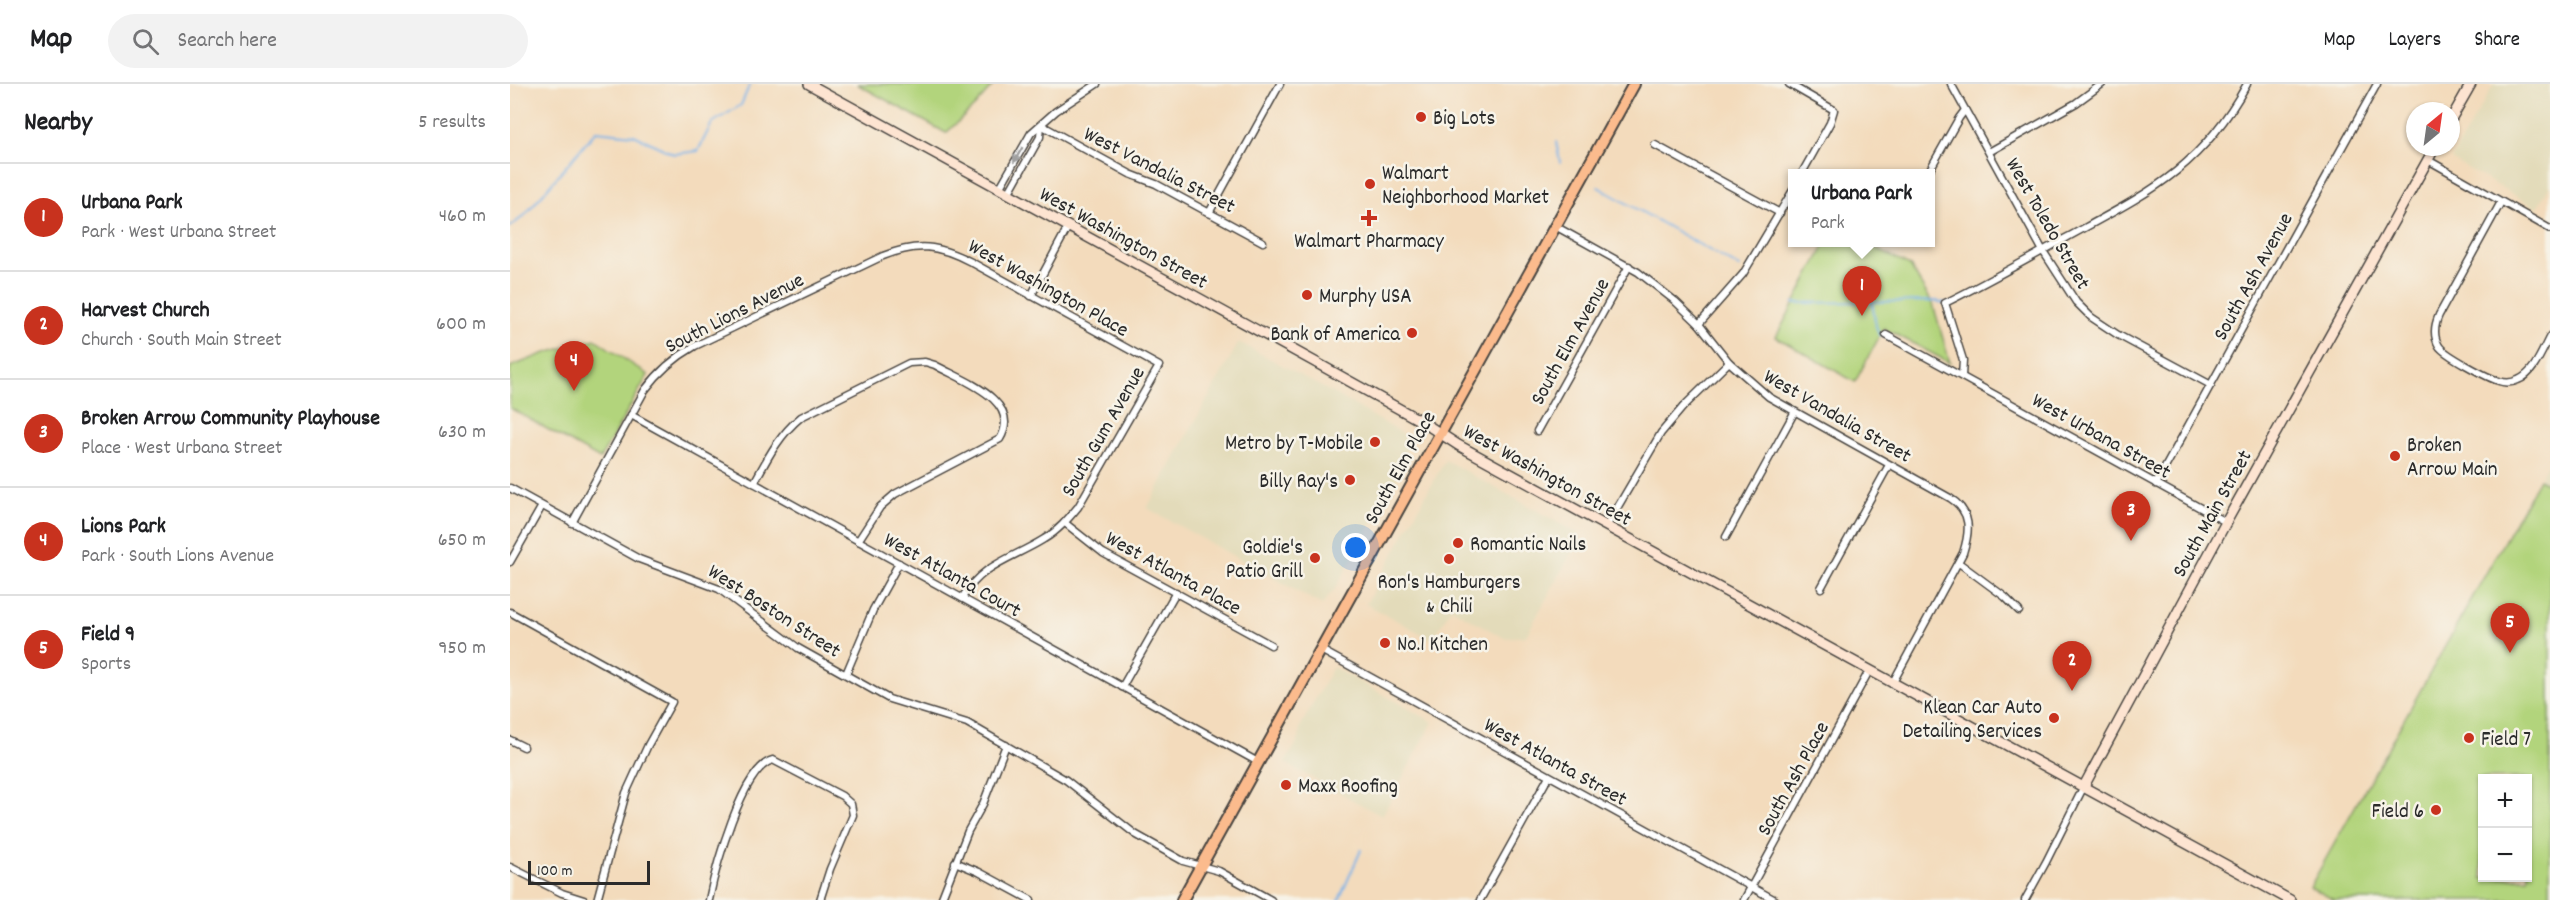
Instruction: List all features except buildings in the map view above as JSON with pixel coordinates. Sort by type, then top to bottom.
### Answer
[{"type":"main road","name":"West Washington Street","points":[[809,84],[1606,527],[2290,900]]},
{"type":"main road","name":"South Elm Place","points":[[1182,900],[1634,84]]},
{"type":"main road","points":[[2460,103],[2471,84]]},
{"type":"main road","name":"South Main Street","points":[[2084,786],[2226,522],[2430,156]]},
{"type":"street","points":[[999,189],[1031,133],[1056,111],[1097,84]]},
{"type":"street","points":[[1209,213],[1280,84]]},
{"type":"street","points":[[1789,84],[1834,110],[1830,123],[1805,169]]},
{"type":"street","name":"West Toledo Street","points":[[1951,84],[2068,293],[2091,317],[2118,335],[2211,385]]},
{"type":"street","points":[[1989,152],[2076,103],[2102,84]]},
{"type":"street","points":[[1962,376],[1963,360],[1945,303],[2043,251],[2166,181],[2218,130],[2247,84]]},
{"type":"street","name":"South Ash Avenue","points":[[2156,484],[2377,84]]},
{"type":"street","points":[[1931,169],[1965,111]]},
{"type":"street","points":[[1008,194],[1040,137],[1041,125]]},
{"type":"street","name":"West Vandalia Street","points":[[1041,125],[1130,174],[1156,184],[1263,242]]},
{"type":"street","points":[[1654,145],[1780,213]]},
{"type":"street","points":[[2428,160],[2550,229]]},
{"type":"street","points":[[1699,324],[1743,274],[1788,199]]},
{"type":"street","points":[[2501,202],[2439,315],[2435,324],[2436,340],[2443,350],[2493,378],[2507,382],[2516,381],[2530,372],[2550,336]]},
{"type":"street","name":"West Vandalia Street","points":[[1555,226],[1629,266],[1675,301],[1699,324],[1729,362],[1754,386],[1794,413],[1957,502],[1967,518],[1969,534],[1959,563]]},
{"type":"street","points":[[1031,296],[1068,227]]},
{"type":"street","name":"West Washington Place","points":[[920,246],[946,250],[1159,366]]},
{"type":"street","name":"South Lions Avenue","points":[[572,523],[631,415],[656,376],[682,353],[883,256],[920,246]]},
{"type":"street","name":"South Elm Avenue","points":[[1537,432],[1629,266]]},
{"type":"street","name":"West Urbana Street","points":[[1886,335],[2226,522]]},
{"type":"street","points":[[754,483],[774,446],[788,428],[801,417],[909,363],[925,362],[994,399],[1005,412],[1004,432],[993,445],[895,494],[880,507],[858,541]]},
{"type":"street","points":[[1606,527],[1661,433],[1683,407],[1729,362]]},
{"type":"street","name":"South Gum Avenue","points":[[962,598],[969,586],[990,567],[1046,538],[1065,523],[1086,497],[1159,366]]},
{"type":"street","points":[[1726,537],[1794,413]]},
{"type":"street","name":"West Atlanta Court","points":[[631,415],[1258,762]]},
{"type":"street","points":[[1821,588],[1889,465]]},
{"type":"street","name":"West Boston Street","points":[[510,488],[639,559],[719,589],[779,636],[846,674],[902,704],[952,717],[1006,745],[1066,780],[1135,834],[1184,861],[1219,871],[1271,900]]},
{"type":"street","points":[[510,562],[542,506]]},
{"type":"street","name":"West Atlanta Place","points":[[1065,523],[1103,553],[1271,645]]},
{"type":"street","points":[[846,674],[873,610],[898,563]]},
{"type":"street","points":[[1892,684],[1959,563],[2006,597],[2019,611]]},
{"type":"street","points":[[1122,687],[1176,592]]},
{"type":"street","points":[[510,612],[672,702],[648,745],[626,792],[597,900]]},
{"type":"street","name":"West Atlanta Street","points":[[1322,650],[1775,900]]},
{"type":"street","name":"South Ash Place","points":[[1744,900],[1869,671]]},
{"type":"street","points":[[510,740],[524,747]]},
{"type":"street","points":[[940,900],[955,862],[983,804],[1006,745]]},
{"type":"street","points":[[709,900],[732,820],[755,772],[765,763],[773,760],[842,796],[851,804],[852,820],[834,858],[820,900]]},
{"type":"street","points":[[1480,900],[1549,776]]},
{"type":"street","name":"South Main Street","points":[[2025,900],[2084,786]]},
{"type":"street","points":[[955,862],[1031,900]]},
{"type":"street","points":[[510,867],[561,897],[584,900]]},
{"type":"shaded area","points":[[2494,84],[2550,84],[2550,185],[2537,208],[2451,159],[2453,156],[2460,156],[2460,143]]},
{"type":"shaded area","points":[[1239,342],[1410,438],[1396,481],[1335,589],[1322,605],[1147,508]]},
{"type":"shaded area","points":[[2550,459],[2550,485],[2539,479]]},
{"type":"shaded area","points":[[1445,460],[1581,535],[1526,636],[1504,638],[1451,608],[1433,640],[1366,604]]},
{"type":"shaded area","points":[[1333,667],[1433,722],[1382,816],[1285,763],[1299,739],[1300,727]]},
{"type":"green space","points":[[857,84],[994,84],[975,106],[946,133]]},
{"type":"green space","points":[[1824,247],[1873,247],[1910,266],[1933,304],[1950,363],[1884,328],[1855,382],[1776,337]]},
{"type":"green space","points":[[595,339],[648,375],[600,459],[510,408],[510,367],[543,354]]},
{"type":"green space","points":[[2539,479],[2550,485],[2550,900],[2334,900],[2310,887]]},
{"type":"waterway","points":[[510,227],[525,215],[596,131],[634,135],[674,154],[698,151],[712,123],[741,105],[750,84]]},
{"type":"waterway","points":[[1556,142],[1560,162]]},
{"type":"waterway","points":[[1598,187],[1739,267]]},
{"type":"waterway","points":[[1793,303],[1936,301],[1945,303]]},
{"type":"waterway","points":[[1872,302],[1879,335],[1886,335]]},
{"type":"waterway","points":[[1339,900],[1361,850]]},
{"type":"place","name":"Big Lots","points":[[1421,117]]},
{"type":"place","name":"Walmart Neighborhood Market","points":[[1370,184]]},
{"type":"place","name":"Walmart Pharmacy","points":[[1369,218]]},
{"type":"place","name":"Murphy USA","points":[[1307,295]]},
{"type":"place","name":"Urbana Park","points":[[1862,316]]},
{"type":"place","name":"Bank of America","points":[[1412,333]]},
{"type":"place","name":"Lions Park","points":[[574,391]]},
{"type":"place","name":"Metro by T-Mobile","points":[[1375,442]]},
{"type":"place","name":"Broken Arrow Main","points":[[2395,456]]},
{"type":"place","name":"Billy Ray's","points":[[1350,480]]},
{"type":"place","name":"Broken Arrow Community Playhouse","points":[[2131,541]]},
{"type":"place","name":"Romantic Nails","points":[[1458,543]]},
{"type":"place","name":"Goldie's Patio Grill","points":[[1315,558]]},
{"type":"place","name":"Ron's Hamburgers & Chili","points":[[1449,559]]},
{"type":"place","name":"No.1 Kitchen","points":[[1385,643]]},
{"type":"place","name":"Field 9","points":[[2510,653]]},
{"type":"place","name":"Harvest Church","points":[[2072,691]]},
{"type":"place","name":"Klean Car Auto Detailing Services","points":[[2054,718]]},
{"type":"place","name":"Field 7","points":[[2469,738]]},
{"type":"place","name":"Maxx Roofing","points":[[1286,785]]},
{"type":"place","name":"Field 6","points":[[2436,810]]}]
